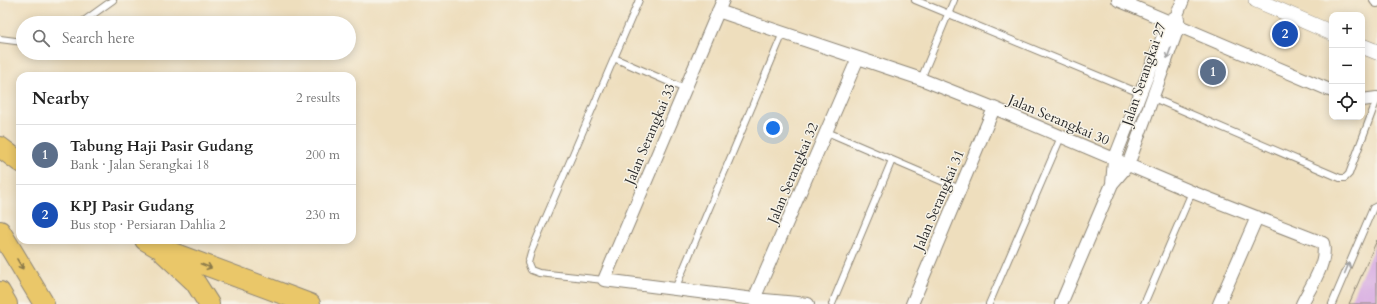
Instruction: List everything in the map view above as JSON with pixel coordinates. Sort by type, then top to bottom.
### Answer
[{"type":"highway","points":[[0,147],[16,159]]},
{"type":"highway","points":[[0,231],[44,304]]},
{"type":"highway","points":[[152,244],[195,282],[209,304]]},
{"type":"highway","points":[[154,244],[310,304]]},
{"type":"highway","points":[[0,292],[7,304]]},
{"type":"street","points":[[1118,0],[1175,20],[1329,90]]},
{"type":"street","name":"Jalan Serangkai 27","points":[[1061,304],[1112,184],[1114,160],[1140,93],[1183,0]]},
{"type":"street","points":[[1256,0],[1329,32]]},
{"type":"street","name":"Jalan Serangkai 30","points":[[720,5],[782,32],[921,79],[994,108],[1128,166],[1323,243],[1325,251],[1322,262],[1302,304]]},
{"type":"street","name":"Jalan Serangkai 33","points":[[604,280],[720,5]]},
{"type":"street","name":"Jalan Serangkai 27","points":[[1112,184],[1128,166],[1152,98],[1175,20]]},
{"type":"street","points":[[1365,47],[1377,52]]},
{"type":"street","name":"Jalan Serangkai 32","points":[[754,299],[858,58]]},
{"type":"street","points":[[1365,100],[1377,98]]},
{"type":"street","name":"Jalan Serangkai 31","points":[[912,304],[994,108]]},
{"type":"street","points":[[1220,304],[1257,217]]},
{"type":"street","points":[[604,280],[754,299],[808,304]]},
{"type":"lane","points":[[91,16],[113,0]]},
{"type":"lane","points":[[604,280],[539,273],[531,270],[528,263],[534,244],[639,0]]},
{"type":"lane","points":[[915,0],[1340,178],[1345,178],[1349,174],[1377,98]]},
{"type":"lane","points":[[921,79],[954,0]]},
{"type":"lane","points":[[675,289],[782,32]]},
{"type":"lane","points":[[0,39],[16,41]]},
{"type":"lane","points":[[614,58],[685,89]]},
{"type":"lane","points":[[827,132],[960,189]]},
{"type":"lane","points":[[989,304],[1061,137]]},
{"type":"lane","points":[[832,304],[892,160]]},
{"type":"lane","points":[[1144,304],[1192,192]]},
{"type":"lane","points":[[1332,304],[1373,208],[1377,206]]},
{"type":"building","points":[[1377,240],[1377,304],[1349,304]]},
{"type":"place","name":"KPJ Pasir Gudang","points":[[1285,34]]},
{"type":"place","name":"Tabung Haji Pasir Gudang","points":[[1213,72]]}]
